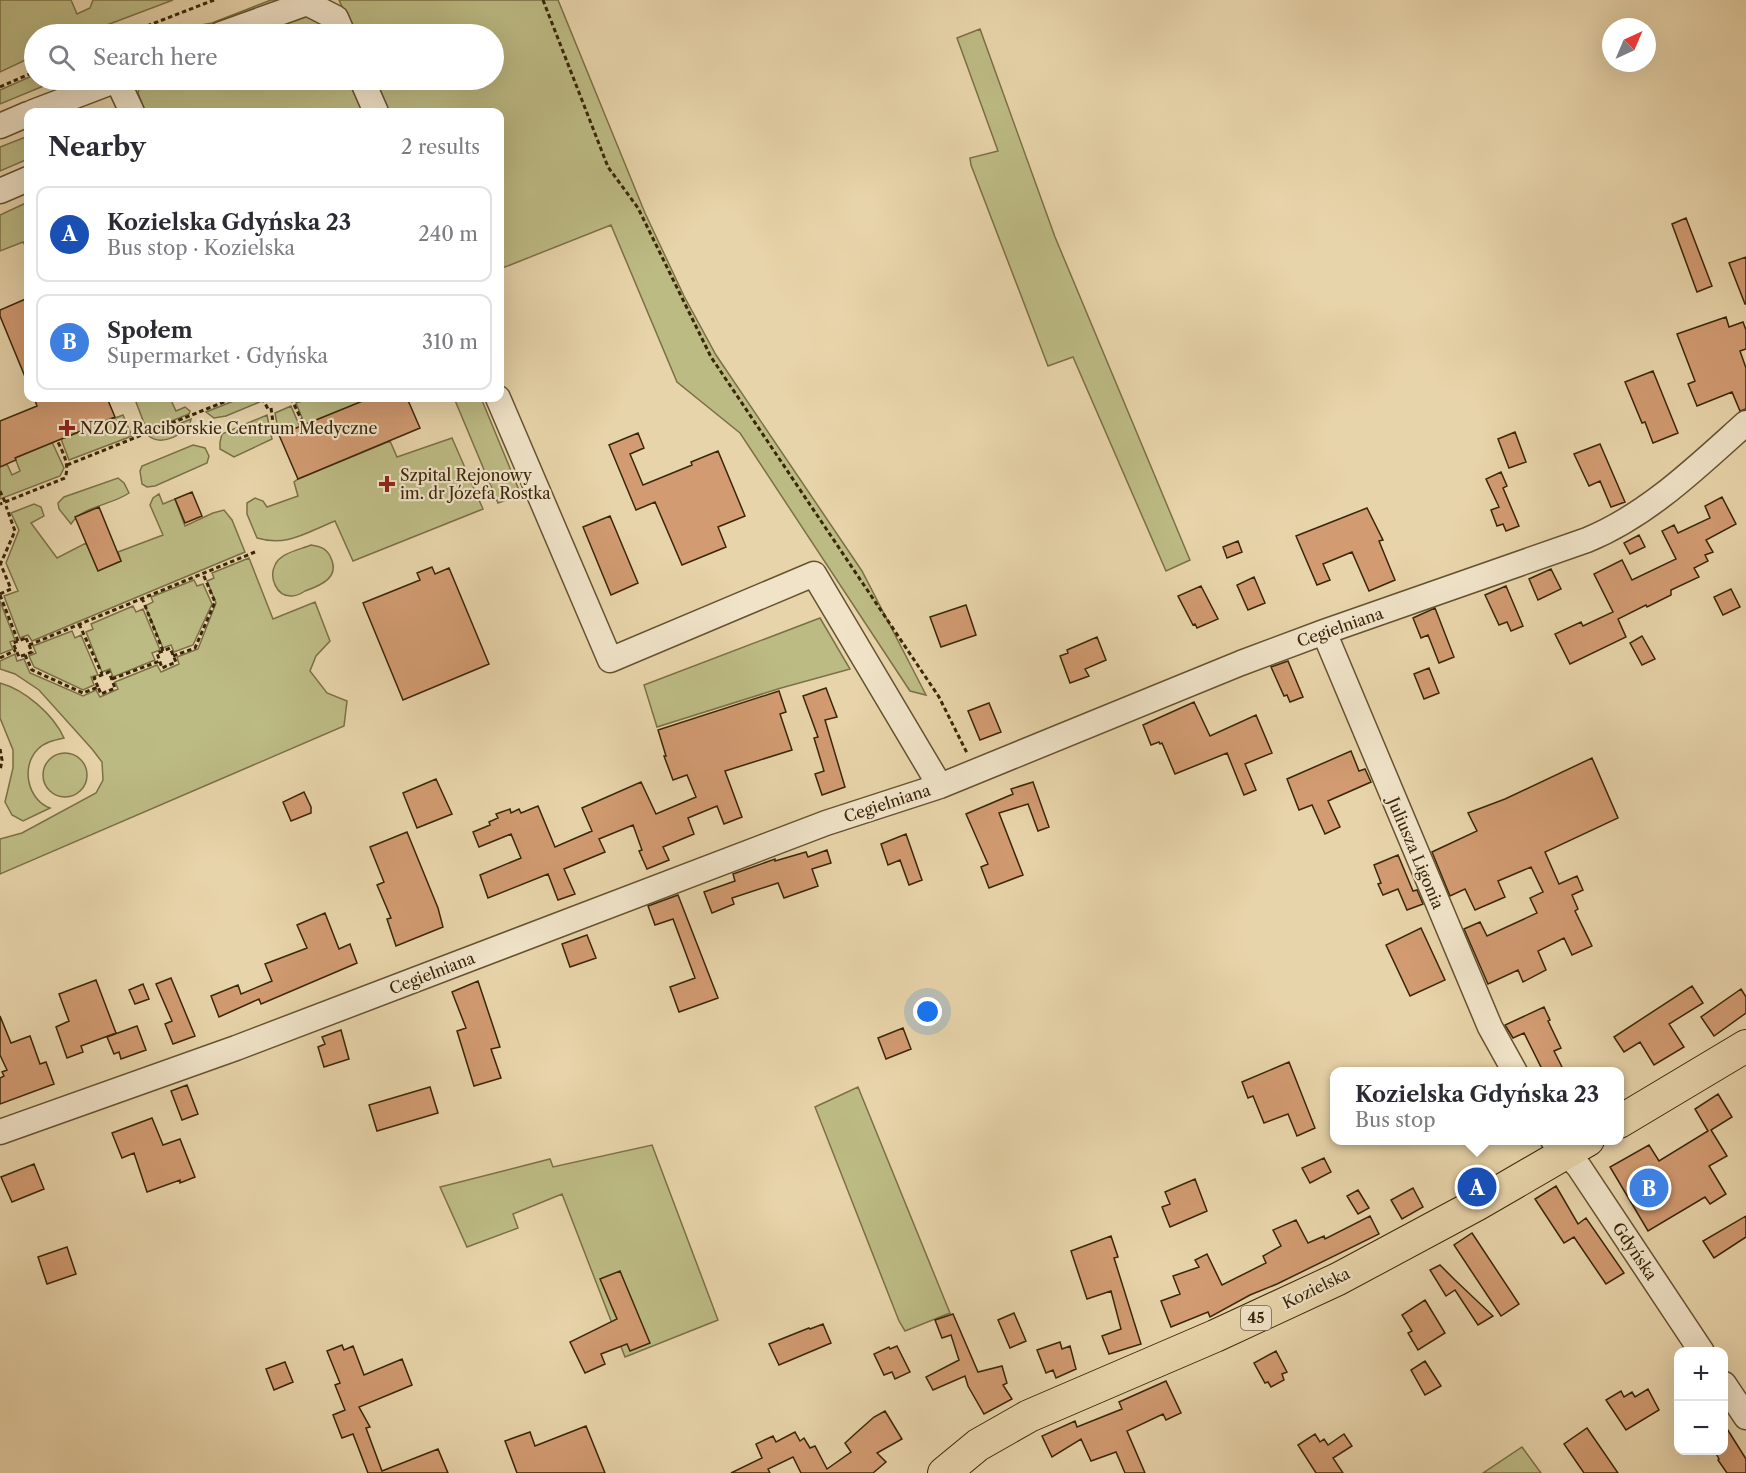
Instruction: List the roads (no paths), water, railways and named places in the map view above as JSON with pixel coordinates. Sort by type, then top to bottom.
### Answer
[{"type":"main road","points":[[1624,1120],[1746,1046]]},
{"type":"main road","name":"Kozielska","points":[[944,1473],[978,1445],[1029,1416],[1215,1336],[1338,1279],[1467,1210],[1569,1145]]},
{"type":"street","points":[[249,24],[307,3],[336,18],[339,24]]},
{"type":"street","points":[[44,108],[91,90]]},
{"type":"street","points":[[122,90],[130,108]]},
{"type":"street","points":[[366,90],[374,108]]},
{"type":"street","points":[[0,126],[24,116]]},
{"type":"street","points":[[0,191],[24,181]]},
{"type":"street","points":[[500,402],[610,660],[813,574],[940,786]]},
{"type":"street","name":"Cegielniana","points":[[0,1132],[247,1044],[825,823],[940,786],[1241,663],[1324,632],[1603,534],[1647,506],[1690,473],[1746,423]]},
{"type":"street","name":"Juliusza Ligonia","points":[[1324,632],[1490,1027],[1513,1067]]},
{"type":"street","name":"Gdyńska","points":[[1569,1145],[1579,1167],[1699,1347]]},
{"type":"street","points":[[1728,1390],[1746,1417]]},
{"type":"place","name":"NZOZ Raciborskie Centrum Medyczne","points":[[67,428]]},
{"type":"place","name":"Szpital Rejonowy im. dr Józefa Rostka","points":[[387,484]]},
{"type":"place","name":"Kozielska Gdyńska 23","points":[[1477,1187]]},
{"type":"place","name":"Społem","points":[[1649,1188]]}]
